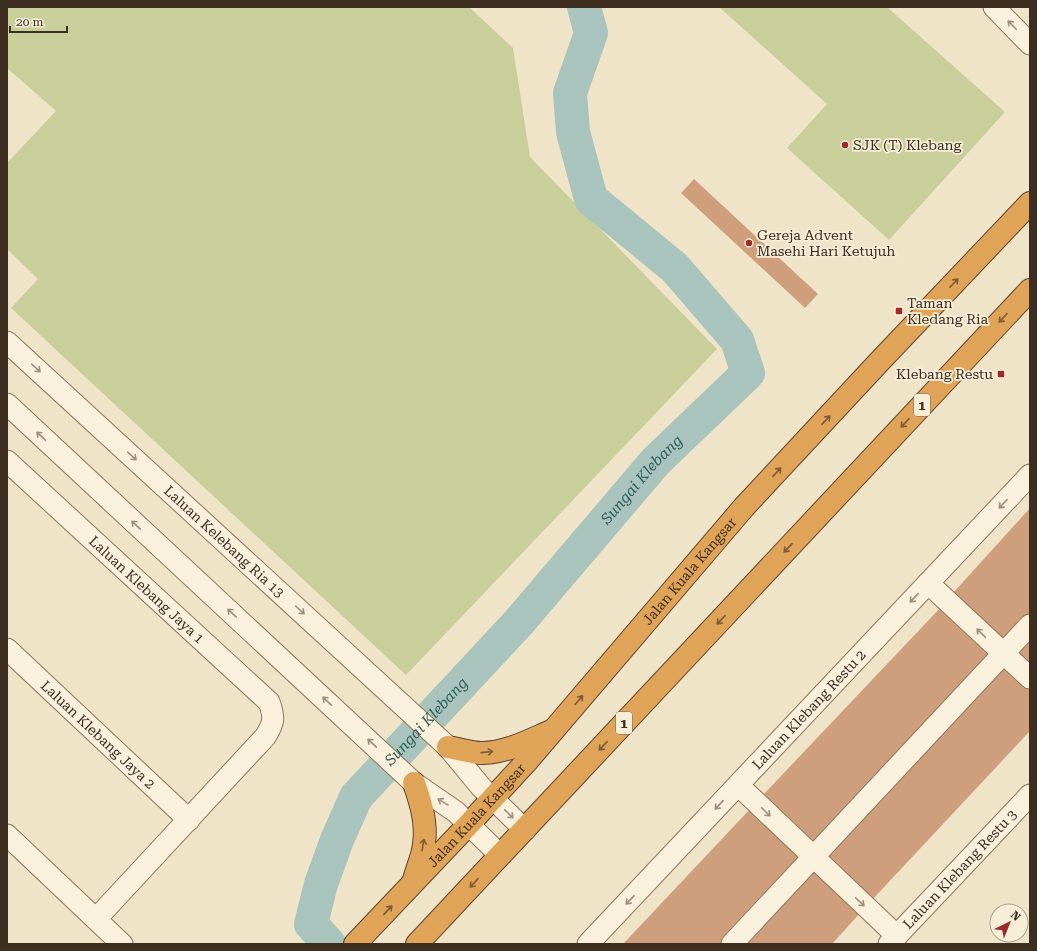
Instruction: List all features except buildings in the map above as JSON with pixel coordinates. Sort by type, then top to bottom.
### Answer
[{"type":"highway","name":"Jalan Kuala Kangsar","points":[[359,940],[493,799],[554,730],[744,507],[1029,202]]},
{"type":"highway","name":"1","points":[[417,944],[1030,290]]},
{"type":"highway","points":[[446,744],[469,752],[483,753],[500,750],[519,744],[554,730]]},
{"type":"highway","points":[[411,781],[422,806],[425,826],[424,844],[413,883]]},
{"type":"street","points":[[994,7],[1030,44]]},
{"type":"street","name":"Laluan Kelebang Ria 13","points":[[7,342],[446,744],[474,779],[525,830]]},
{"type":"street","points":[[7,404],[356,728],[411,781],[449,806],[500,855]]},
{"type":"street","name":"Laluan Klebang Jaya 1","points":[[7,461],[269,702],[273,713],[272,725],[265,736],[189,820]]},
{"type":"street","name":"Laluan Klebang Restu 2","points":[[588,944],[1030,475]]},
{"type":"street","points":[[928,583],[1030,678]]},
{"type":"street","points":[[732,944],[1030,625]]},
{"type":"street","name":"Laluan Klebang Jaya 2","points":[[7,650],[189,820]]},
{"type":"street","points":[[738,785],[813,857],[893,940]]},
{"type":"street","name":"Laluan Klebang Restu 3","points":[[893,940],[1030,795]]},
{"type":"street","points":[[96,919],[189,820]]},
{"type":"street","points":[[7,835],[122,944]]},
{"type":"green space","points":[[7,7],[469,7],[513,48],[530,157],[717,349],[406,675],[11,308],[38,279],[7,249],[7,163],[56,111],[7,68]]},
{"type":"green space","points":[[719,7],[887,7],[1005,112],[889,240],[787,148],[827,104]]},
{"type":"waterway","name":"Sungai Klebang","points":[[329,944],[311,924],[321,884],[337,840],[356,797],[519,622],[656,461],[748,373],[737,340],[675,268],[591,199],[573,132],[570,93],[591,33],[584,7]]},
{"type":"place","name":"SJK (T) Klebang","points":[[845,145]]},
{"type":"place","name":"Gereja Advent Masehi Hari Ketujuh","points":[[749,243]]},
{"type":"place","name":"Taman Kledang Ria","points":[[899,311]]},
{"type":"place","name":"Klebang Restu","points":[[1001,374]]}]
